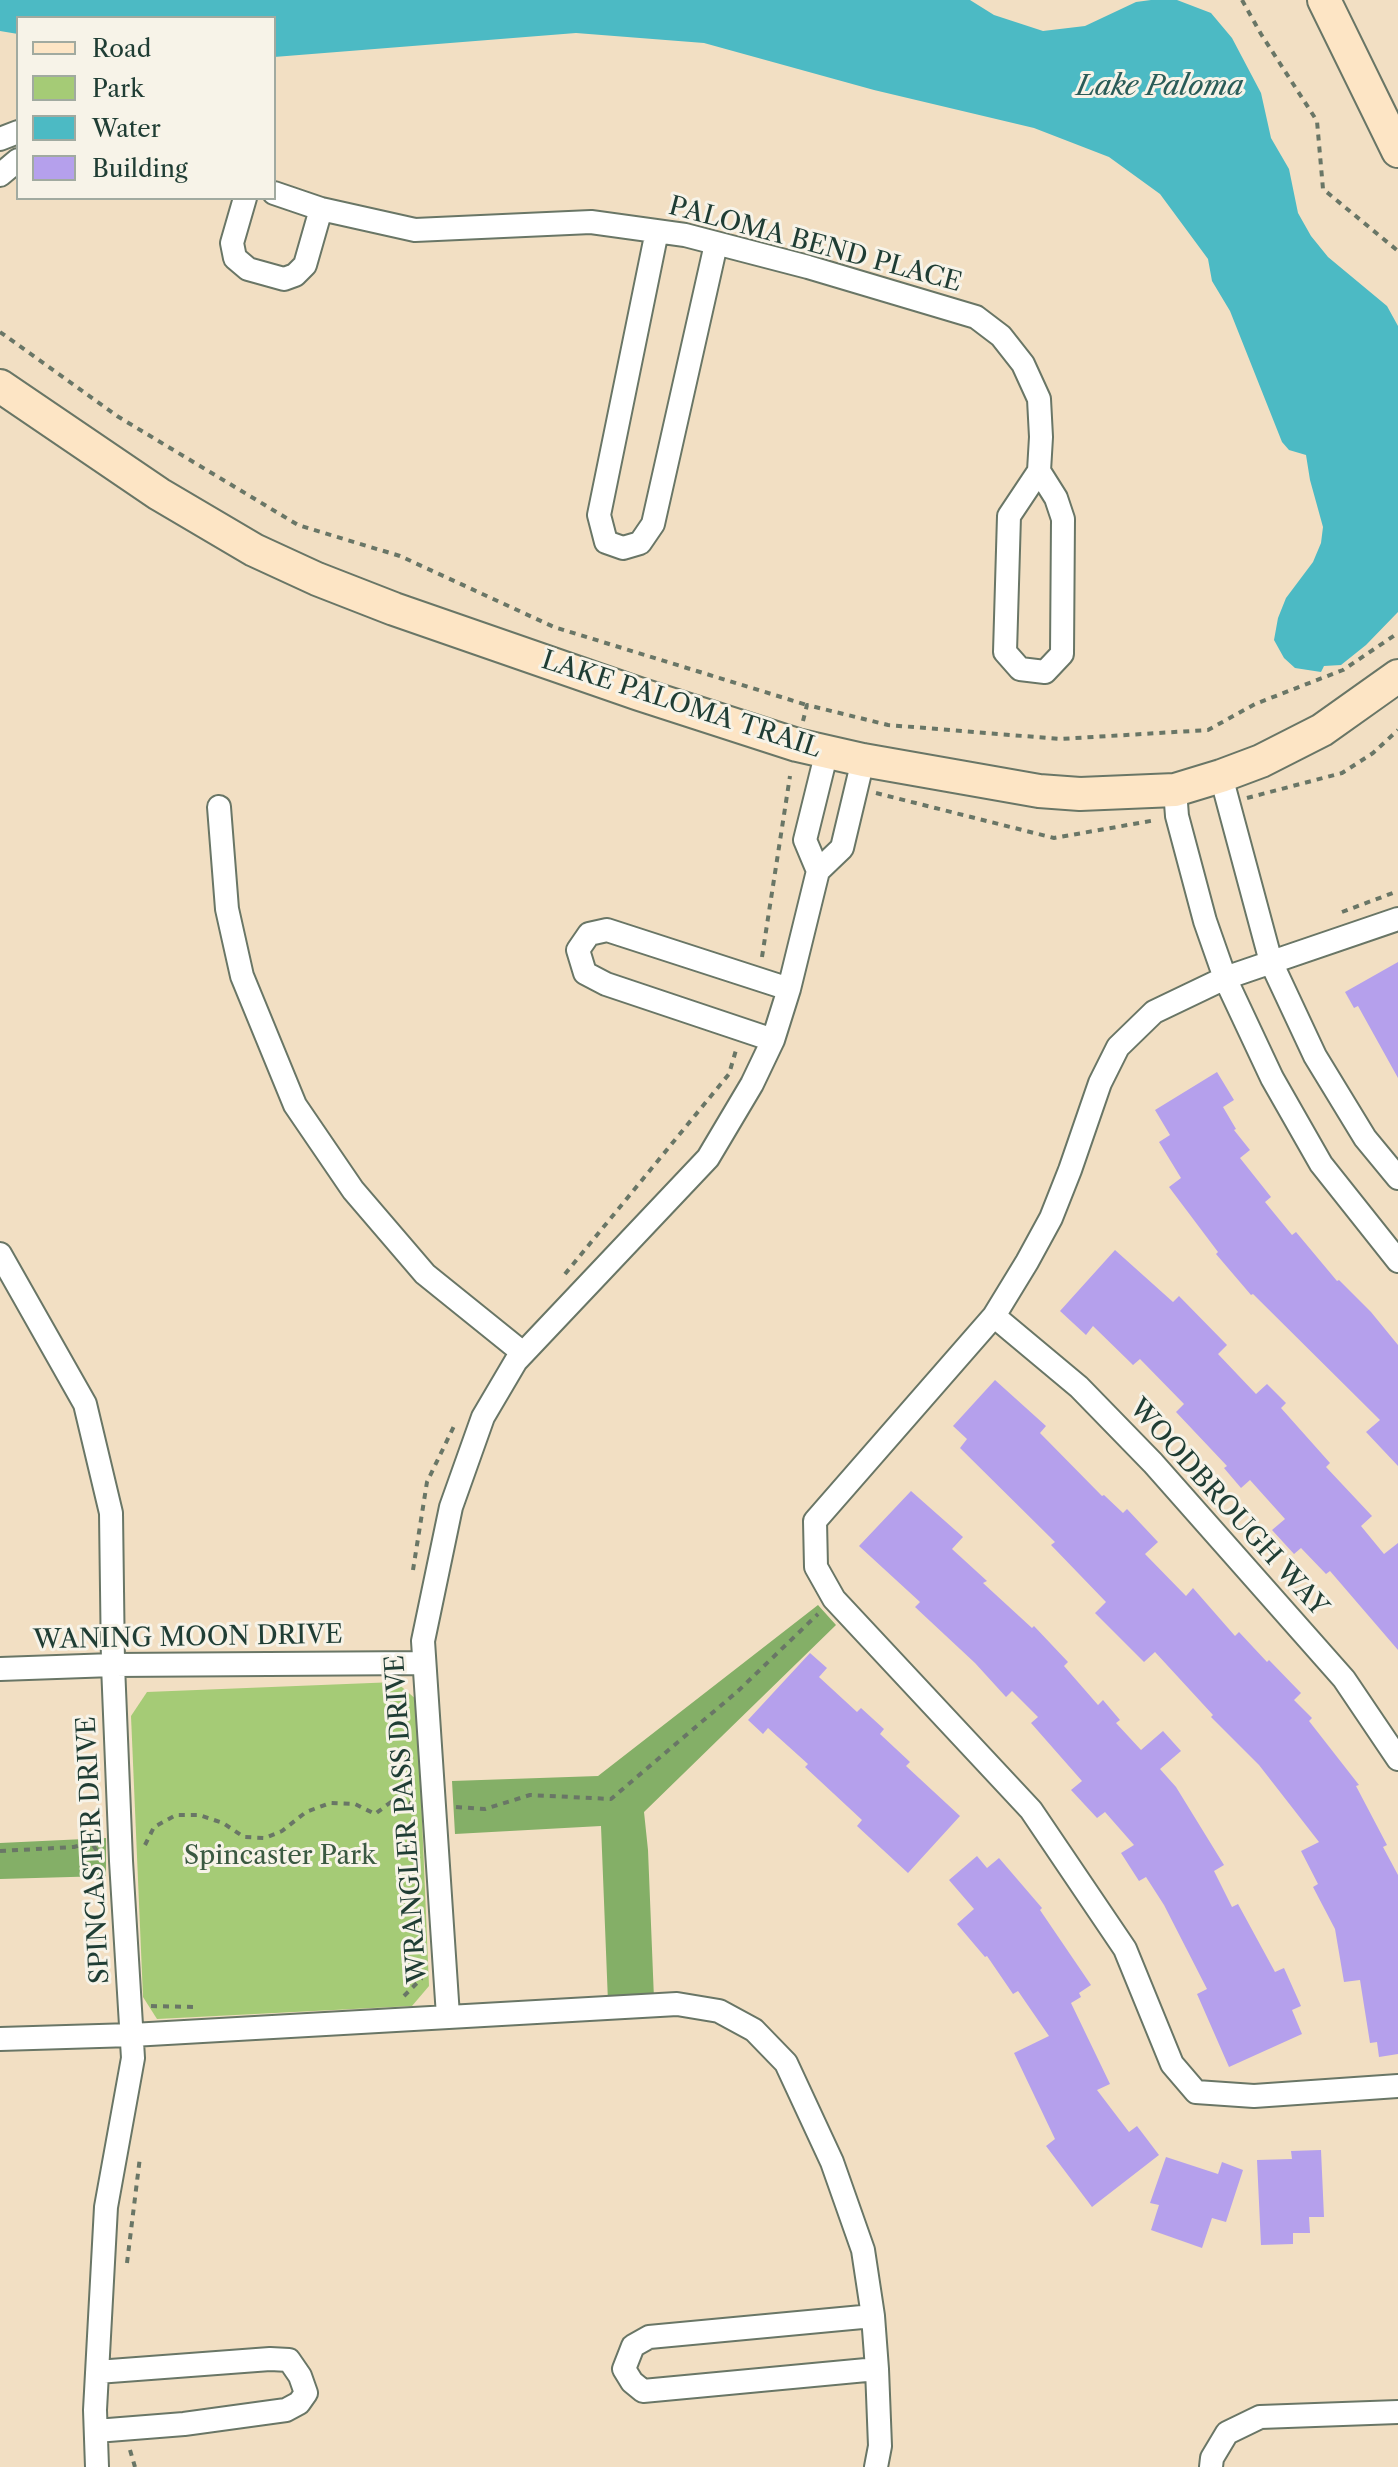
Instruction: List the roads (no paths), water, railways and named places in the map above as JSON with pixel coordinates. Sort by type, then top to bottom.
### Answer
[{"type":"street","points":[[1324,0],[1398,151]]},
{"type":"street","points":[[0,175],[16,162]]},
{"type":"street","name":"PALOMA BEND PLACE","points":[[276,194],[321,209],[415,230],[591,222],[685,235],[808,267],[976,317],[1001,336],[1023,364],[1039,399],[1039,471]]},
{"type":"street","points":[[244,200],[232,243],[235,258],[248,269],[284,279],[295,275],[305,265],[321,209]]},
{"type":"street","points":[[657,231],[599,515],[606,542],[623,548],[640,543],[653,524],[716,244]]},
{"type":"street","name":"LAKE PALOMA TRAIL","points":[[0,386],[159,494],[254,550],[317,579],[624,689],[812,748],[860,774],[1080,794],[1175,790],[1261,761],[1322,730],[1398,676]]},
{"type":"street","points":[[1039,471],[1056,498],[1063,519],[1062,654],[1045,672],[1020,669],[1005,652],[1009,516],[1039,471]]},
{"type":"street","points":[[812,748],[805,840],[818,871]]},
{"type":"street","name":"WRANGLER PASS DRIVE","points":[[448,2016],[423,1641],[451,1507],[483,1417],[516,1361],[708,1158],[752,1084],[773,1040],[789,989],[818,871],[842,848],[860,774]]},
{"type":"street","points":[[1221,776],[1271,962],[1315,1056],[1365,1138],[1398,1178]]},
{"type":"street","points":[[1175,790],[1177,816],[1205,921],[1225,978],[1272,1078],[1321,1164],[1398,1261]]},
{"type":"street","points":[[219,807],[227,909],[242,976],[295,1105],[353,1190],[425,1274],[523,1353]]},
{"type":"street","points":[[1398,919],[1225,978],[1154,1012],[1118,1047],[1100,1083],[1051,1218],[994,1316],[815,1521],[816,1567],[834,1599],[1031,1810],[1125,1949],[1172,2064],[1196,2092],[1254,2096],[1398,2086]]},
{"type":"street","points":[[773,1040],[606,984],[585,973],[578,950],[589,934],[607,930],[789,989]]},
{"type":"street","name":"SPINCASTER DRIVE","points":[[0,1254],[85,1404],[111,1513],[113,1665],[133,2058],[106,2207],[97,2372],[97,2467]]},
{"type":"street","name":"WOODBROUGH WAY","points":[[994,1316],[1079,1387],[1153,1463],[1344,1679],[1398,1759]]},
{"type":"street","name":"WANING MOON DRIVE","points":[[0,1669],[113,1665],[424,1663]]},
{"type":"street","points":[[0,2039],[132,2035],[677,2004],[719,2011],[754,2030],[786,2063],[832,2162],[863,2250],[877,2369],[880,2446],[876,2467]]},
{"type":"street","points":[[873,2316],[649,2337],[633,2346],[624,2369],[632,2382],[643,2391],[877,2369]]},
{"type":"street","points":[[96,2431],[184,2424],[286,2410],[299,2403],[306,2393],[300,2376],[289,2360],[97,2372]]},
{"type":"street","points":[[1211,2467],[1212,2458],[1227,2433],[1260,2417],[1398,2412]]},
{"type":"water","name":"Lake Paloma","points":[[0,0],[970,0],[994,15],[1043,31],[1085,26],[1136,2],[1151,0],[1177,0],[1211,13],[1232,38],[1261,93],[1271,138],[1289,169],[1298,213],[1311,236],[1328,257],[1387,306],[1398,326],[1398,612],[1341,665],[1324,666],[1321,672],[1295,668],[1284,658],[1274,640],[1278,618],[1286,598],[1313,562],[1321,543],[1323,527],[1306,455],[1289,450],[1282,442],[1230,311],[1212,281],[1208,259],[1160,194],[1109,157],[1034,128],[874,90],[704,43],[576,33],[276,57],[276,16],[16,16],[16,34],[0,31]]},
{"type":"park label","name":"Spincaster Park","points":[[280,1856]]}]
